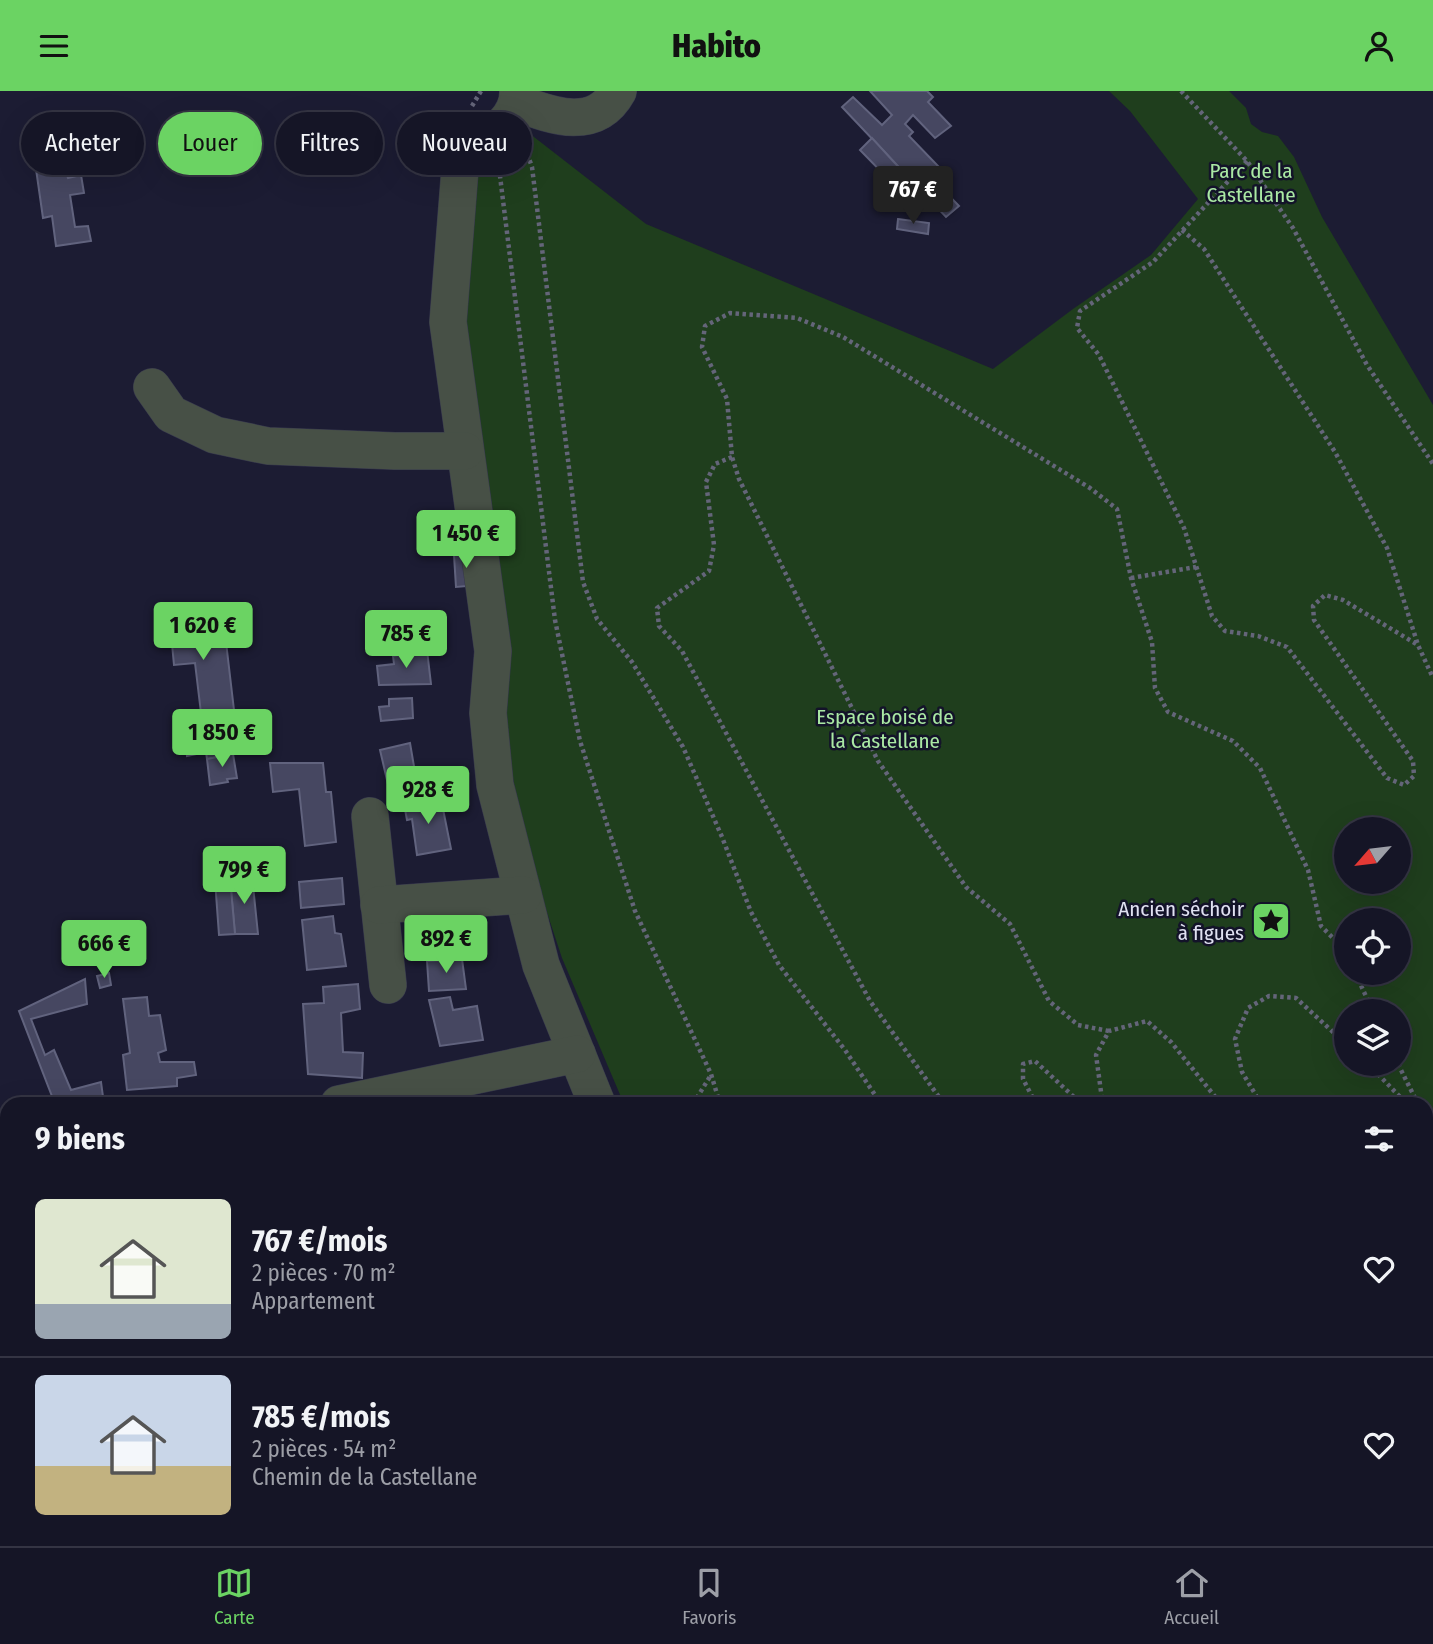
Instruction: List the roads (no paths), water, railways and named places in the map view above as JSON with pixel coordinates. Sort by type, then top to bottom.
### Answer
[{"type":"street","points":[[594,1097],[541,965],[495,785],[488,713],[493,651],[448,321],[461,156],[515,105],[568,118],[592,115],[605,110],[618,91]]},
{"type":"street","points":[[152,387],[171,414],[215,435],[268,446],[465,451]]},
{"type":"street","points":[[370,816],[388,985]]},
{"type":"street","points":[[379,905],[523,895]]},
{"type":"street","points":[[372,1097],[577,1054]]},
{"type":"place","name":"Ancien séchoir à figues","points":[[1271,921]]},
{"type":"park label","name":"Parc de la Castellane","points":[[1251,183]]},
{"type":"park label","name":"Espace boisé de la Castellane","points":[[885,729]]}]
